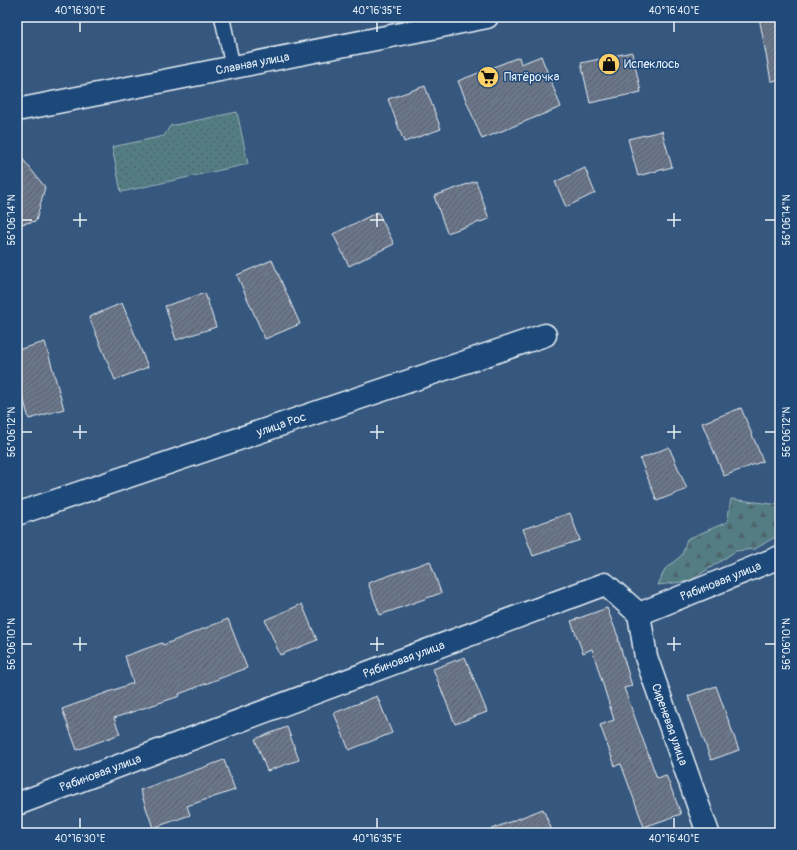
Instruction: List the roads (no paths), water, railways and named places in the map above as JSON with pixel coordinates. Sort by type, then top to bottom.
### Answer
[{"type":"street","name":"Славная улица","points":[[17,110],[487,17]]},
{"type":"street","name":"улица Рос","points":[[17,514],[545,335]]},
{"type":"street","name":"Рябиновая улица","points":[[17,804],[605,584],[639,614],[780,557]]},
{"type":"street","name":"Сиреневая улица","points":[[639,614],[646,657],[708,833]]},
{"type":"lane","points":[[222,17],[233,68]]},
{"type":"place","name":"Испеклось","points":[[609,64]]},
{"type":"place","name":"Пятёрочка","points":[[488,77]]}]
